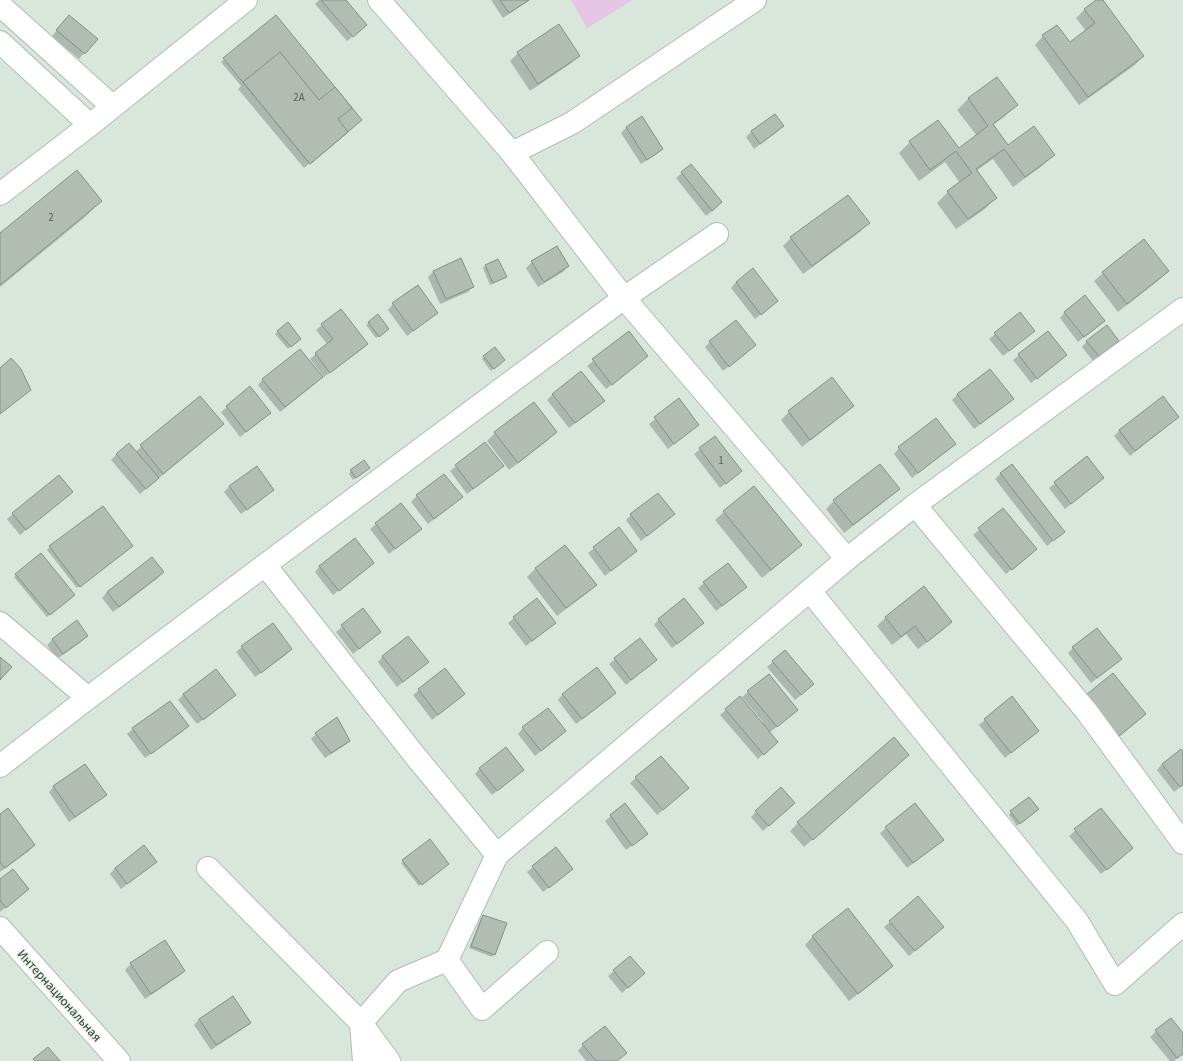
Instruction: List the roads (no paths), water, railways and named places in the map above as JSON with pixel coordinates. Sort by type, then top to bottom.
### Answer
[{"type":"street","points":[[0,194],[90,125],[246,0]]},
{"type":"street","points":[[379,0],[512,153],[624,298],[847,559]]},
{"type":"street","points":[[512,153],[572,123],[755,0]]},
{"type":"street","points":[[0,5],[112,106]]},
{"type":"street","points":[[0,42],[90,125]]},
{"type":"street","points":[[0,766],[265,565],[624,298],[717,234]]},
{"type":"street","points":[[364,1061],[361,1023],[398,981],[447,960],[497,855],[847,559],[916,505],[1183,309]]},
{"type":"street","points":[[916,505],[1087,712],[1183,844]]},
{"type":"street","points":[[265,565],[416,757],[497,855]]},
{"type":"street","points":[[810,591],[1077,921],[1115,984],[1183,924]]},
{"type":"street","points":[[0,623],[88,698]]},
{"type":"street","points":[[208,868],[361,1023],[389,1061]]},
{"type":"street","name":"Интернациональная","points":[[0,928],[119,1061]]},
{"type":"street","points":[[447,960],[482,1009],[546,952]]}]
